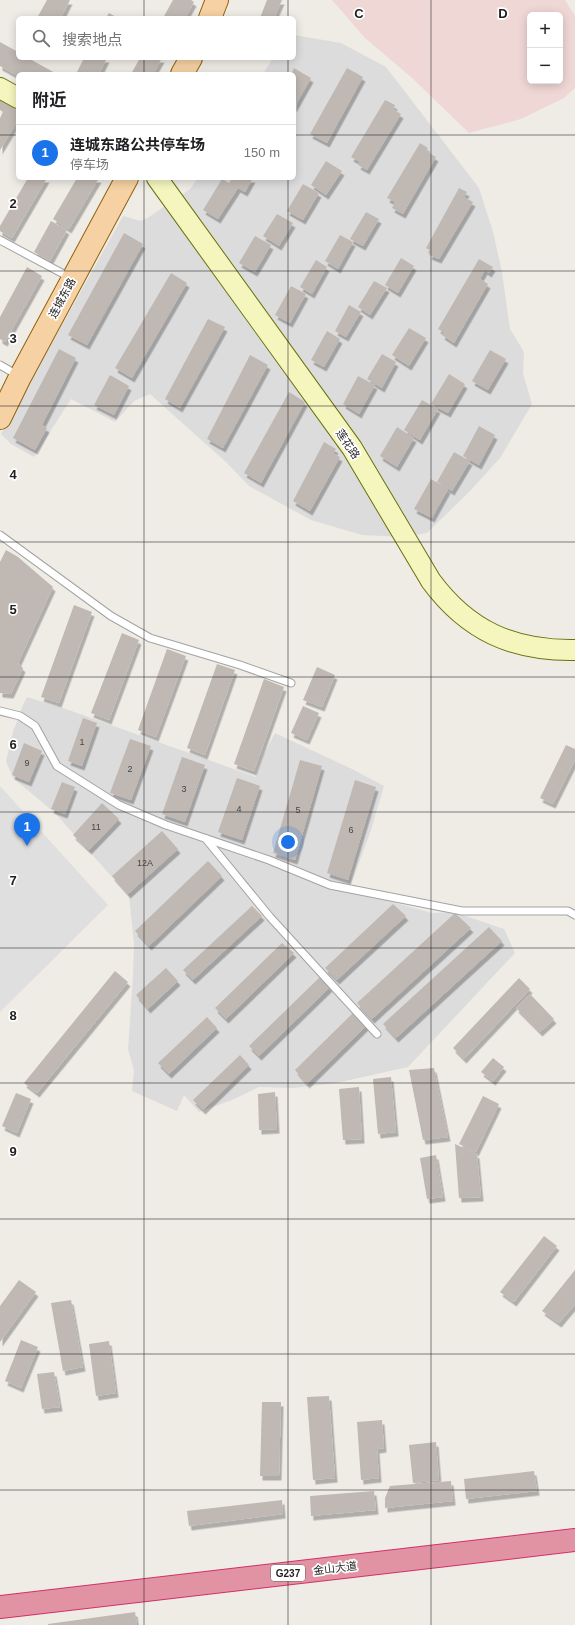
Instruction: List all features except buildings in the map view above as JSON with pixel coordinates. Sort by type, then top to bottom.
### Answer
[{"type":"highway","name":"金山大道","points":[[0,1594],[575,1528]]},
{"type":"highway","name":"金山大道","points":[[0,1607],[575,1540]]},
{"type":"main road","points":[[211,16],[217,0]]},
{"type":"main road","points":[[183,72],[190,60]]},
{"type":"main road","points":[[0,88],[16,97]]},
{"type":"main road","name":"连城东路","points":[[0,418],[20,377],[126,180]]},
{"type":"main road","name":"莲花路","points":[[158,180],[352,448],[431,581],[441,594],[468,620],[490,634],[504,640],[533,648],[575,650]]},
{"type":"lane","points":[[0,240],[72,279]]},
{"type":"lane","points":[[0,365],[20,377]]},
{"type":"lane","points":[[0,535],[111,616],[150,638],[240,665],[291,683]]},
{"type":"lane","points":[[0,711],[20,716],[35,726],[57,766],[119,805],[166,825],[269,860],[330,886],[462,912],[568,911],[575,915]]},
{"type":"lane","points":[[206,839],[270,917],[378,1034]]},
{"type":"shaded area","points":[[332,0],[565,0],[575,16],[575,88],[564,98],[521,119],[469,133],[411,77],[365,38]]},
{"type":"shaded area","points":[[296,35],[341,43],[386,67],[479,188],[493,232],[502,272],[510,329],[524,352],[523,373],[532,404],[500,458],[471,490],[427,533],[403,537],[362,535],[311,520],[249,486],[227,463],[150,394],[134,401],[115,422],[71,399],[34,457],[11,444],[1,434],[123,216],[141,221],[190,189],[197,180],[296,180],[296,72],[264,72],[272,60],[296,60]]},
{"type":"shaded area","points":[[27,697],[66,709],[256,777],[264,754],[275,733],[352,769],[384,786],[370,833],[349,890],[432,913],[454,912],[504,929],[515,953],[408,1067],[336,1083],[294,1088],[259,1087],[232,1100],[199,1112],[184,1095],[177,1111],[132,1091],[134,1071],[128,1049],[134,944],[129,896],[55,813],[13,778],[6,761],[13,732]]},
{"type":"shaded area","points":[[0,786],[108,905],[0,1012]]},
{"type":"place","name":"连城东路公共停车场","points":[[27,846]]}]
